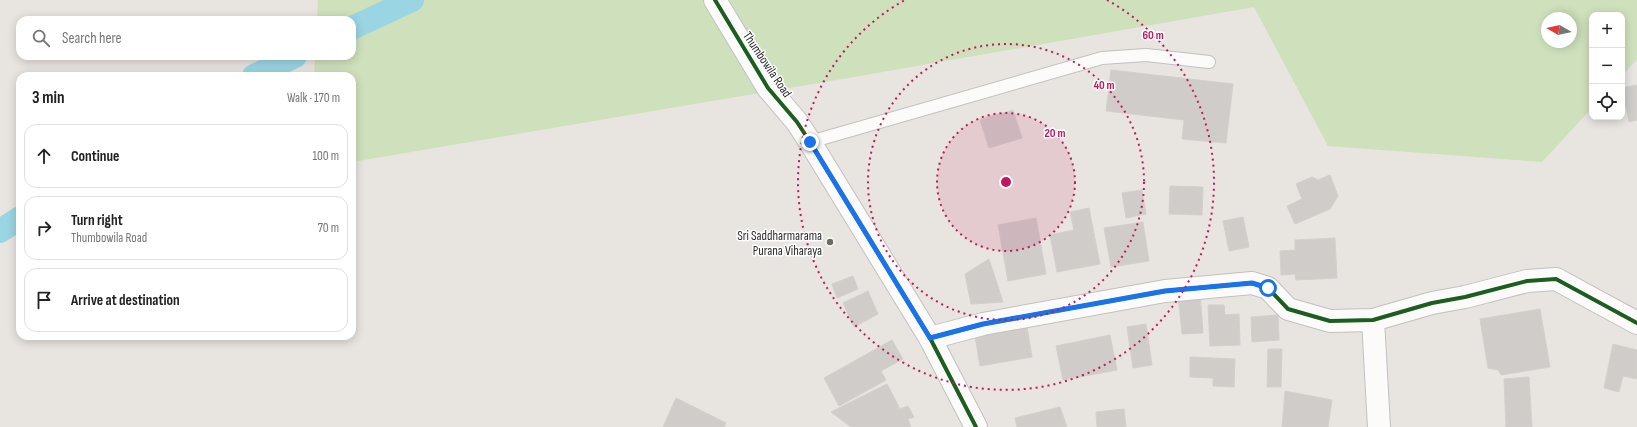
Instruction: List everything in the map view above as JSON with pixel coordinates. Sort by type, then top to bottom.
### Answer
[{"type":"street","name":"Thumbowila Road","points":[[715,0],[768,88],[797,122],[810,142],[930,338],[976,427]]},
{"type":"street","points":[[930,338],[983,324],[1165,291],[1252,283],[1268,288],[1288,309],[1330,320],[1373,320],[1527,281],[1556,279],[1637,323]]},
{"type":"street","points":[[1373,320],[1379,427]]},
{"type":"lane","points":[[810,142],[1102,58],[1146,55],[1209,62]]},
{"type":"green space","points":[[318,0],[1637,0],[1637,59],[1625,73],[1625,12],[1589,12],[1589,111],[1542,162],[1328,146],[1254,7],[854,77],[356,161],[356,72],[314,72],[315,60],[356,60],[356,16],[317,16]]},
{"type":"building","points":[[1111,70],[1233,84],[1226,143],[1182,139],[1184,120],[1106,111]]},
{"type":"building","points":[[1637,85],[1637,120],[1629,122],[1625,103],[1625,87]]},
{"type":"building","points":[[1013,110],[1022,138],[989,148],[980,120]]},
{"type":"building","points":[[1330,175],[1338,196],[1330,209],[1295,224],[1287,206],[1302,199],[1296,184],[1312,177],[1318,180]]},
{"type":"building","points":[[1170,186],[1203,187],[1202,215],[1169,214]]},
{"type":"building","points":[[1142,190],[1146,214],[1126,218],[1122,193]]},
{"type":"building","points":[[1089,208],[1100,264],[1057,272],[1050,235],[1074,230],[1070,212]]},
{"type":"building","points":[[1243,217],[1249,247],[1229,251],[1223,221]]},
{"type":"building","points":[[1036,218],[1046,274],[1008,281],[998,225]]},
{"type":"building","points":[[1143,222],[1149,261],[1111,267],[1104,228]]},
{"type":"building","points":[[1335,238],[1337,278],[1296,280],[1295,274],[1281,275],[1280,251],[1295,250],[1295,240]]},
{"type":"building","points":[[989,259],[1003,302],[971,304],[965,274]]},
{"type":"building","points":[[853,276],[858,289],[837,298],[832,284]]},
{"type":"building","points":[[868,291],[878,314],[854,327],[843,303]]},
{"type":"building","points":[[1200,292],[1203,333],[1182,334],[1178,294]]},
{"type":"building","points":[[1208,305],[1224,305],[1225,315],[1239,314],[1240,345],[1210,346]]},
{"type":"building","points":[[1540,309],[1550,367],[1501,375],[1498,370],[1488,368],[1480,319]]},
{"type":"building","points":[[1278,315],[1279,340],[1252,342],[1251,317]]},
{"type":"building","points":[[1146,324],[1152,365],[1133,368],[1127,327]]},
{"type":"building","points":[[1027,327],[1032,357],[980,366],[975,336]]},
{"type":"building","points":[[1110,335],[1117,370],[1063,380],[1056,346]]},
{"type":"building","points":[[892,340],[903,359],[881,371],[886,380],[839,406],[824,378]]},
{"type":"building","points":[[1613,344],[1637,350],[1637,379],[1623,376],[1619,392],[1604,388]]},
{"type":"building","points":[[1268,349],[1282,349],[1281,387],[1267,387]]},
{"type":"building","points":[[1190,357],[1235,359],[1234,387],[1213,386],[1213,378],[1190,377]]},
{"type":"building","points":[[1529,377],[1532,427],[1506,427],[1504,379]]},
{"type":"building","points":[[887,384],[900,409],[908,406],[914,417],[908,419],[911,427],[851,427],[831,412]]},
{"type":"building","points":[[1285,391],[1332,400],[1328,427],[1282,427]]},
{"type":"building","points":[[676,398],[726,423],[724,427],[663,427]]},
{"type":"building","points":[[1060,407],[1067,427],[1017,427],[1015,418]]},
{"type":"building","points":[[1124,409],[1126,427],[1097,427],[1096,412]]},
{"type":"waterway","points":[[356,26],[412,0]]},
{"type":"waterway","points":[[262,72],[287,60]]},
{"type":"waterway","points":[[0,231],[16,221]]},
{"type":"cycle path","points":[[715,0],[768,88],[797,122],[810,142],[930,338],[976,427]]},
{"type":"cycle path","points":[[930,338],[983,324],[1165,291],[1252,283],[1268,288],[1288,309],[1330,321],[1373,320],[1432,303],[1465,297],[1527,281],[1556,279],[1637,323]]},
{"type":"place","name":"Sri Saddharmarama Purana Viharaya","points":[[830,242]]},
{"type":"route","points":[[810,142],[930,338],[983,324],[1165,291],[1252,283],[1268,288]]}]
